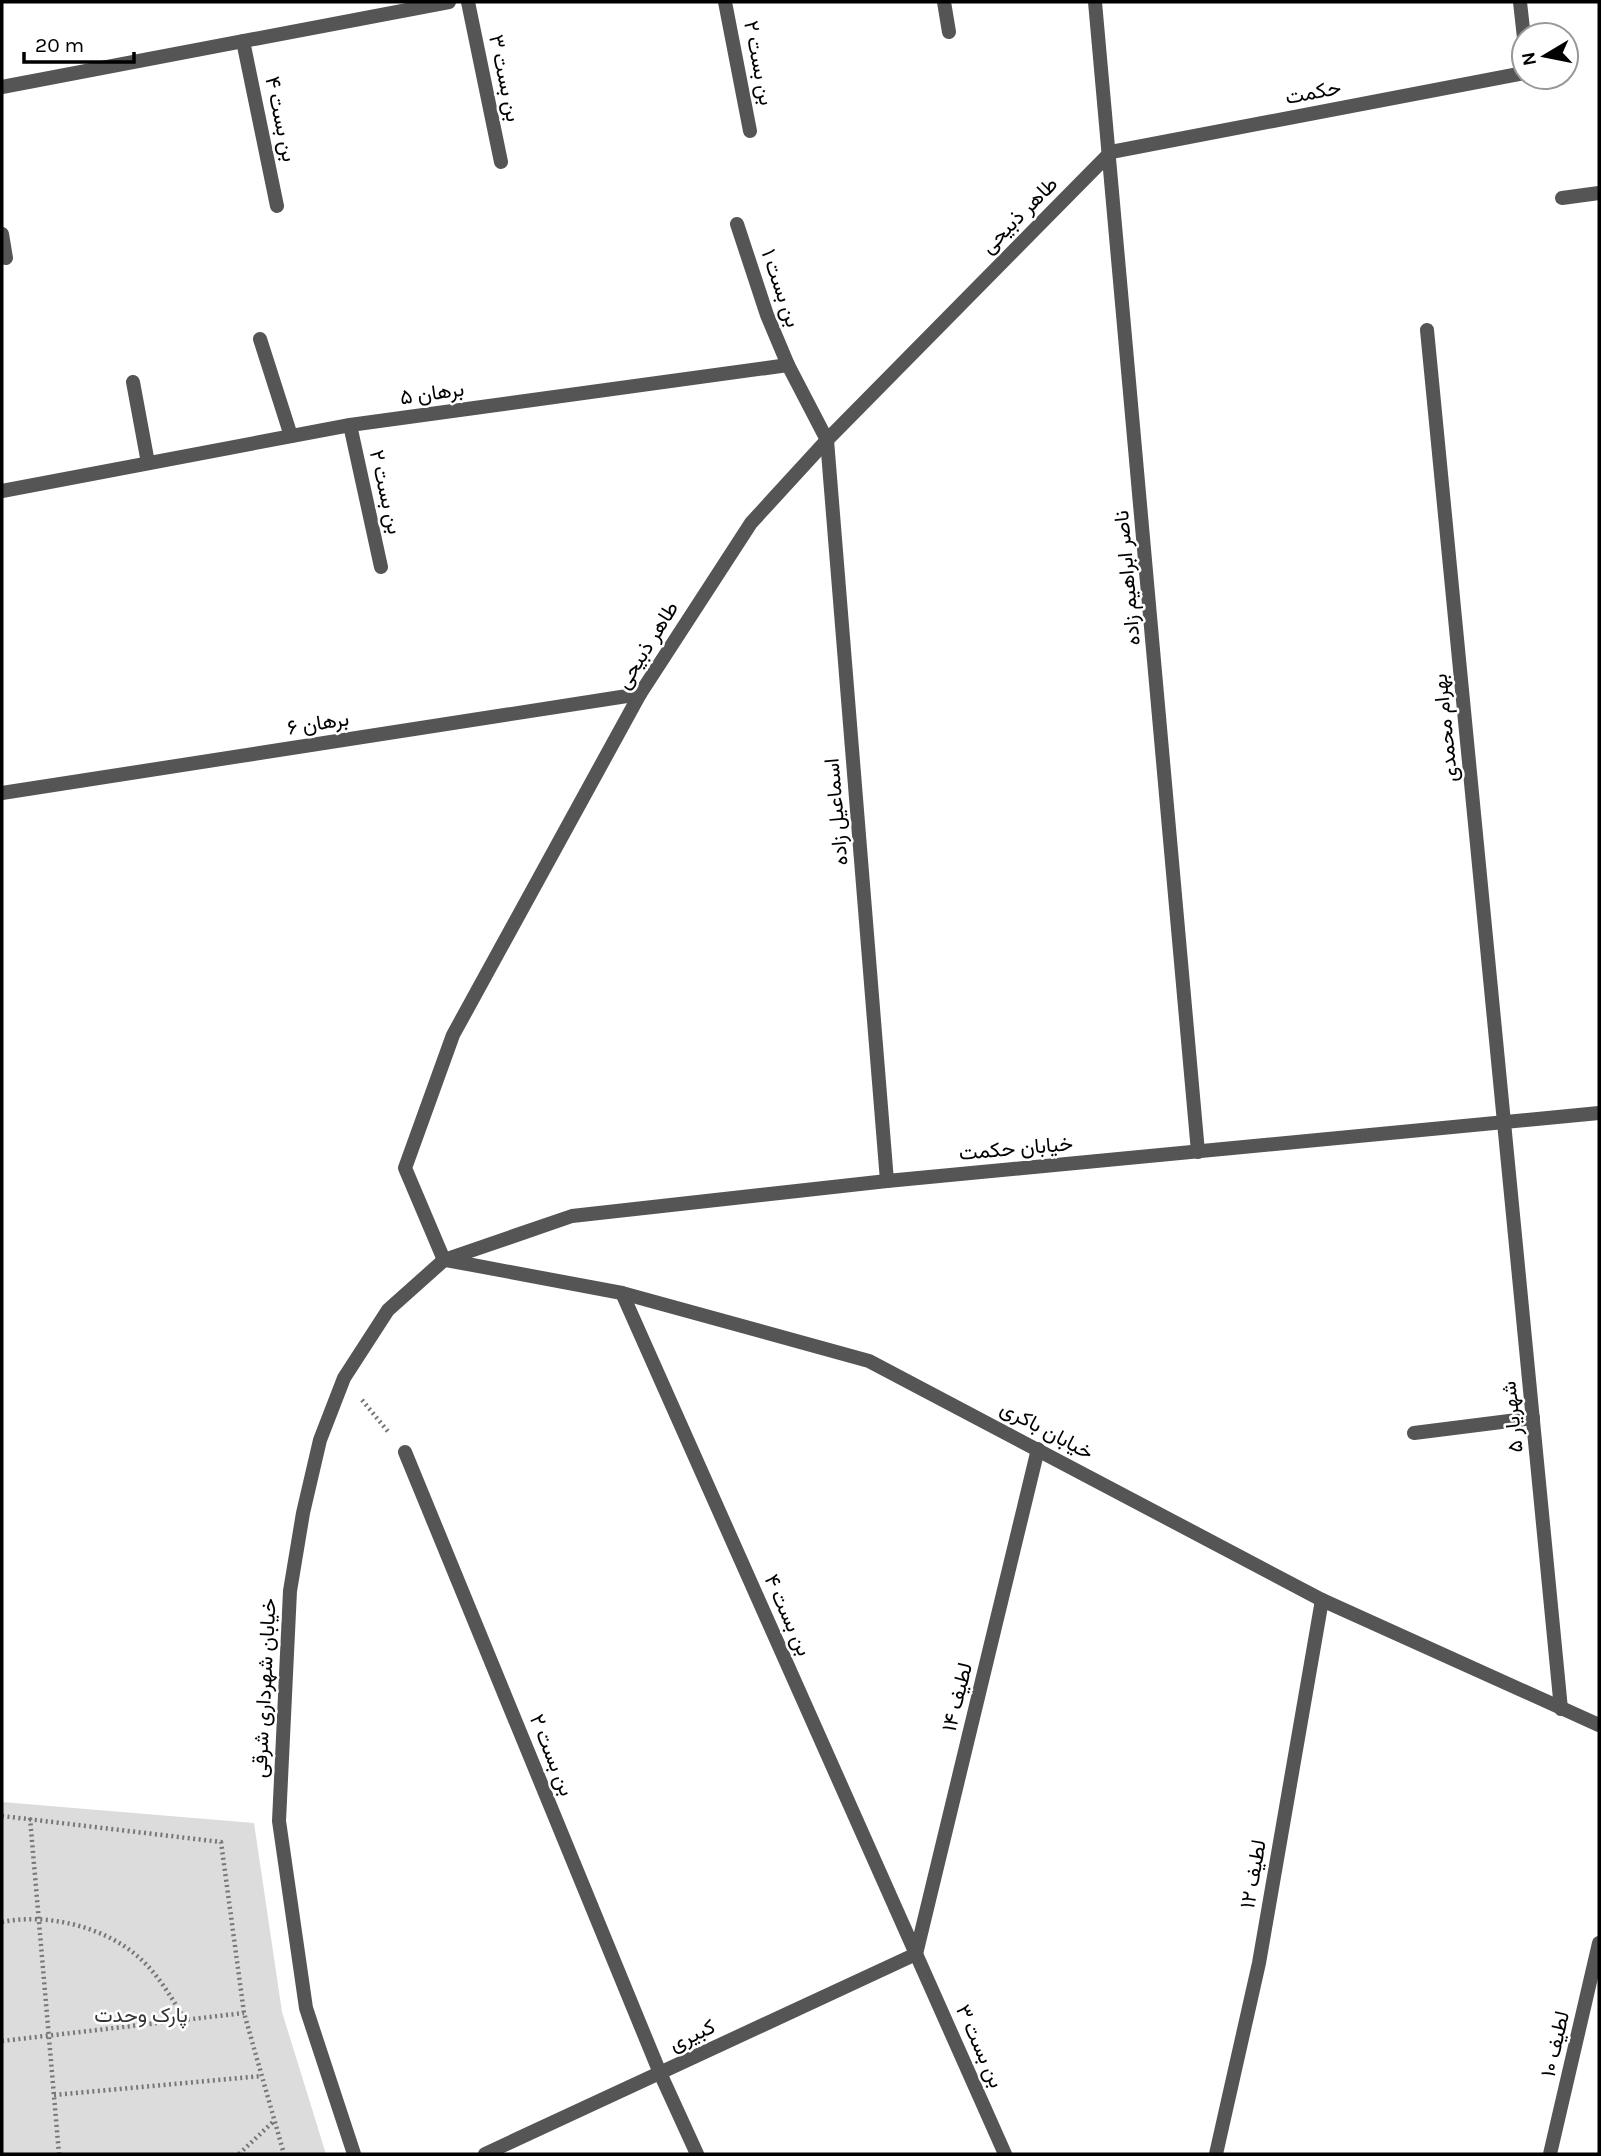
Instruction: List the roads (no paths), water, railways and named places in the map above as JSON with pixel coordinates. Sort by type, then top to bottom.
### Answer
[{"type":"street","points":[[2,87],[449,2]]},
{"type":"street","name":"بن بست ۳","points":[[468,2],[501,162]]},
{"type":"street","name":"بن بست ۲","points":[[725,2],[751,131]]},
{"type":"street","points":[[944,2],[949,32]]},
{"type":"street","name":"ناصر ابراهیم زاده","points":[[1095,2],[1111,152],[1198,1152]]},
{"type":"street","points":[[1520,2],[1522,21]]},
{"type":"street","name":"بن بست ۴","points":[[243,41],[277,206]]},
{"type":"street","name":"حکمت","points":[[1111,152],[1510,76]]},
{"type":"street","name":"طاهر ذبیحی","points":[[444,1260],[405,1168],[453,1035],[640,694],[751,523],[827,440],[1111,152]]},
{"type":"street","points":[[1562,198],[1599,193]]},
{"type":"street","name":"بن بست ۱","points":[[737,224],[767,315],[788,365]]},
{"type":"street","points":[[2,234],[6,258]]},
{"type":"street","name":"بهرام محمدی","points":[[1427,330],[1504,1122]]},
{"type":"street","points":[[260,339],[291,436]]},
{"type":"street","points":[[788,365],[827,440]]},
{"type":"street","name":"برهان ۵","points":[[2,491],[350,425],[788,365]]},
{"type":"street","points":[[133,382],[148,463]]},
{"type":"street","name":"بن بست ۲","points":[[350,425],[382,567]]},
{"type":"street","name":"اسماعیل زاده","points":[[827,440],[887,1181]]},
{"type":"street","name":"برهان ۶","points":[[2,793],[640,694]]},
{"type":"street","name":"خیابان حکمت","points":[[444,1260],[572,1216],[887,1181],[1599,1112]]},
{"type":"street","name":"شهریار ۵","points":[[1504,1122],[1561,1709]]},
{"type":"street","name":"خیابان باکری","points":[[444,1260],[622,1293],[869,1361],[1322,1600],[1599,1725]]},
{"type":"street","name":"خیابان شهرداری شرقی","points":[[354,2154],[306,2008],[279,1821],[290,1591],[303,1513],[320,1440],[344,1378],[388,1310],[444,1260]]},
{"type":"street","name":"بن بست ۴","points":[[622,1293],[916,1954]]},
{"type":"street","points":[[1413,1433],[1533,1418]]},
{"type":"street","name":"لطیف ۱۴","points":[[916,1954],[1038,1449]]},
{"type":"street","name":"بن بست ۲","points":[[405,1452],[660,2073]]},
{"type":"street","name":"لطیف ۱۲","points":[[1216,2154],[1259,1963],[1322,1600]]},
{"type":"street","name":"لطیف ۱۰","points":[[1550,2154],[1599,1943]]},
{"type":"street","name":"بن بست ۳","points":[[916,1954],[1006,2154]]},
{"type":"street","name":"کبیری","points":[[485,2154],[916,1954]]},
{"type":"street","points":[[660,2073],[697,2154]]},
{"type":"park label","name":"پارک وحدت","points":[[141,2015]]}]
